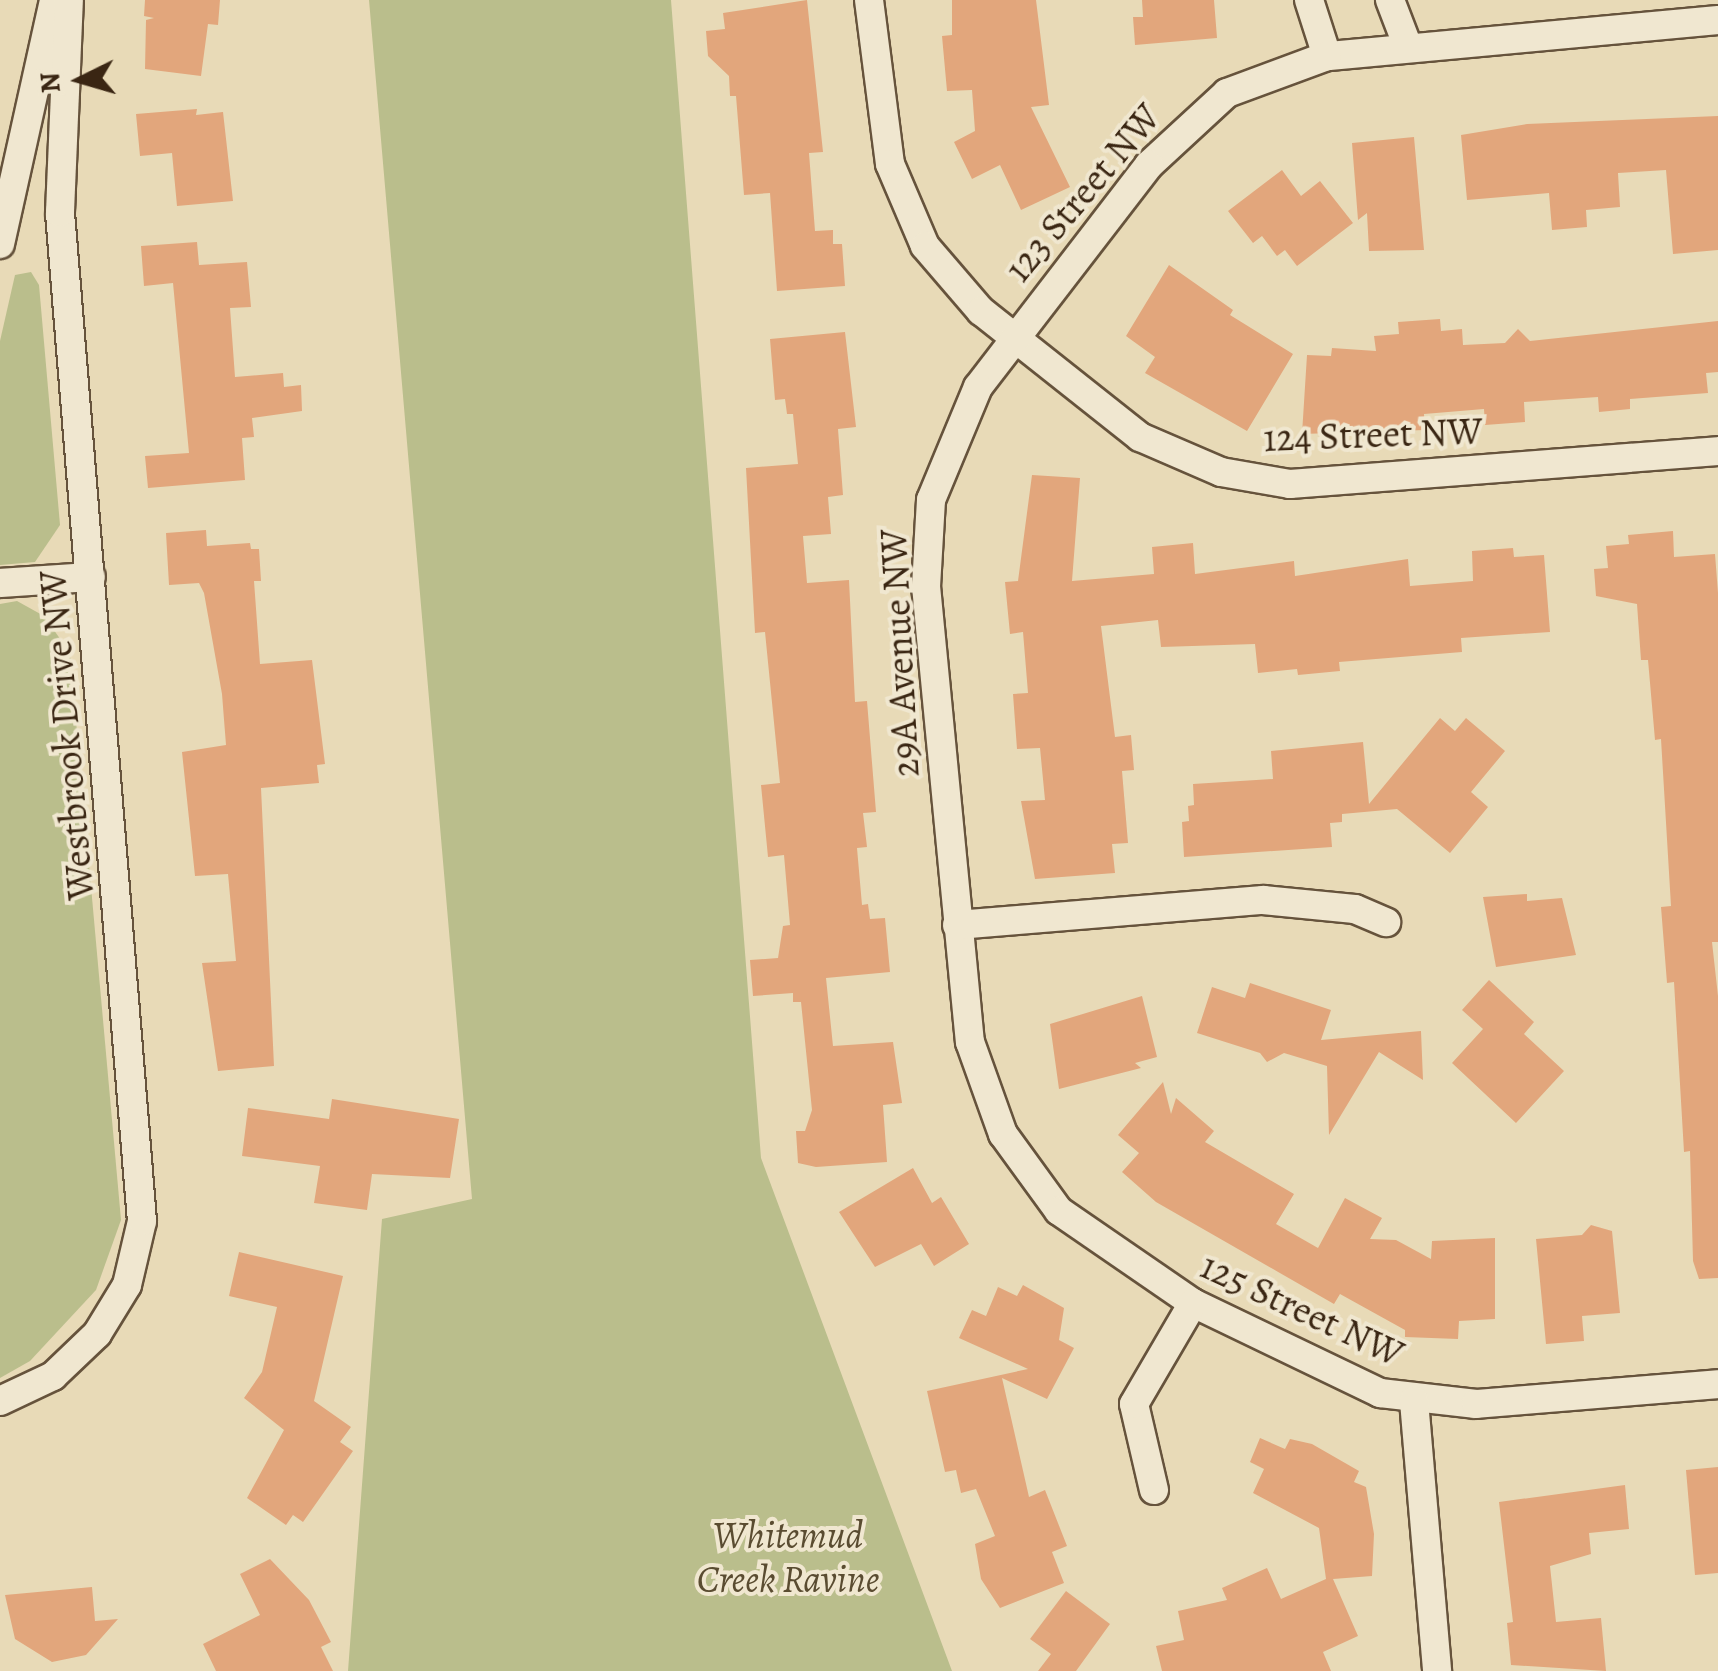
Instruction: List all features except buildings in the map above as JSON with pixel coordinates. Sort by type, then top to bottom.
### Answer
[{"type":"street","points":[[0,244],[54,0]]},
{"type":"street","name":"Westbrook Drive NW","points":[[0,1402],[54,1376],[97,1334],[127,1284],[142,1221],[60,212],[68,0]]},
{"type":"street","name":"124 Street NW","points":[[869,0],[882,130],[900,194],[939,267],[1012,338],[1140,437],[1221,472],[1262,481],[1324,483],[1718,450]]},
{"type":"street","points":[[1309,0],[1327,56]]},
{"type":"street","points":[[1390,0],[1408,46]]},
{"type":"street","name":"123 Street NW","points":[[1012,338],[1149,165],[1198,115],[1259,78],[1327,56],[1718,20]]},
{"type":"street","name":"29A Avenue NW","points":[[1012,338],[958,425],[926,539],[956,925],[976,1070],[1019,1164]]},
{"type":"street","points":[[0,582],[91,577]]},
{"type":"street","points":[[956,925],[1263,900],[1355,908],[1386,922]]},
{"type":"street","name":"125 Street NW","points":[[1019,1164],[1086,1236],[1193,1303],[1346,1381],[1414,1401],[1476,1404],[1718,1384]]},
{"type":"street","points":[[1154,1490],[1134,1404],[1193,1303]]},
{"type":"street","points":[[1414,1401],[1437,1671]]},
{"type":"green space","name":"Whitemud Creek Ravine","points":[[369,0],[671,0],[761,1158],[952,1671],[348,1671],[382,1219],[472,1199]]},
{"type":"green space","points":[[31,272],[39,285],[60,525],[35,562],[0,565],[0,341],[15,275]]},
{"type":"green space","points":[[17,601],[44,616],[70,653],[121,1220],[96,1290],[30,1361],[0,1378],[0,604]]}]
